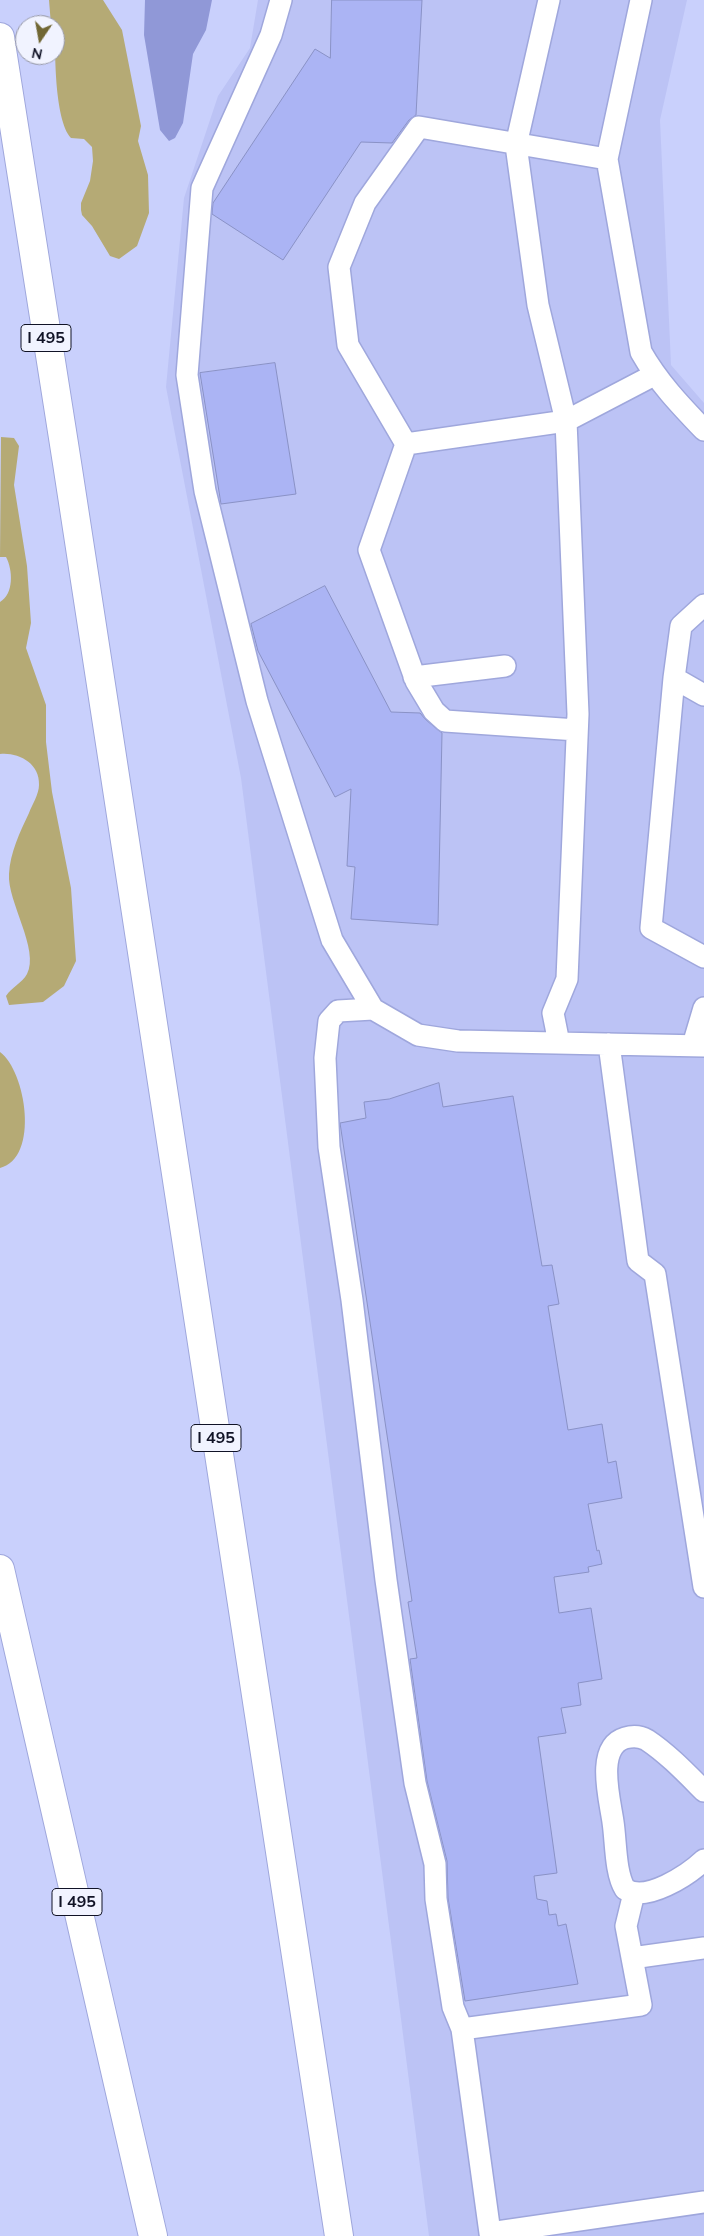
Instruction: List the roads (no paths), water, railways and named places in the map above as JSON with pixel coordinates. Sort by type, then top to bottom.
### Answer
[{"type":"highway","name":"I 495","points":[[0,37],[339,2236]]},
{"type":"highway","name":"I 495","points":[[0,1569],[153,2236]]},
{"type":"street","points":[[281,0],[271,35],[202,188],[187,375],[205,491],[257,701],[332,940],[373,1009],[418,1035],[458,1041],[698,1046],[704,1008]]},
{"type":"street","points":[[549,0],[516,145],[538,305],[566,421],[578,730],[567,979],[553,1013],[559,1043]]},
{"type":"street","points":[[641,0],[607,159],[641,352],[654,375],[704,430]]},
{"type":"street","points":[[578,730],[445,721],[434,711],[414,677],[369,550],[406,444],[348,345],[339,267],[365,203],[419,126],[516,145],[607,159]]},
{"type":"street","points":[[406,444],[566,421],[654,375]]},
{"type":"street","points":[[704,605],[681,626],[674,678],[651,928],[704,957]]},
{"type":"street","points":[[414,677],[506,666]]},
{"type":"street","points":[[674,678],[704,695]]},
{"type":"street","points":[[373,1009],[338,1011],[330,1021],[325,1058],[329,1146],[352,1300],[387,1589],[415,1783],[435,1864],[436,1899],[452,2007],[462,2030],[490,2233],[704,2202]]},
{"type":"street","points":[[609,1044],[638,1260],[654,1274],[704,1587]]},
{"type":"street","points":[[704,1791],[676,1762],[646,1740],[631,1737],[616,1742],[612,1747],[607,1761],[606,1773],[618,1868],[625,1889],[634,1894],[647,1893],[685,1875],[704,1860]]},
{"type":"street","points":[[462,2030],[641,2005],[626,1926],[634,1894]]},
{"type":"street","points":[[632,1958],[704,1948]]}]
